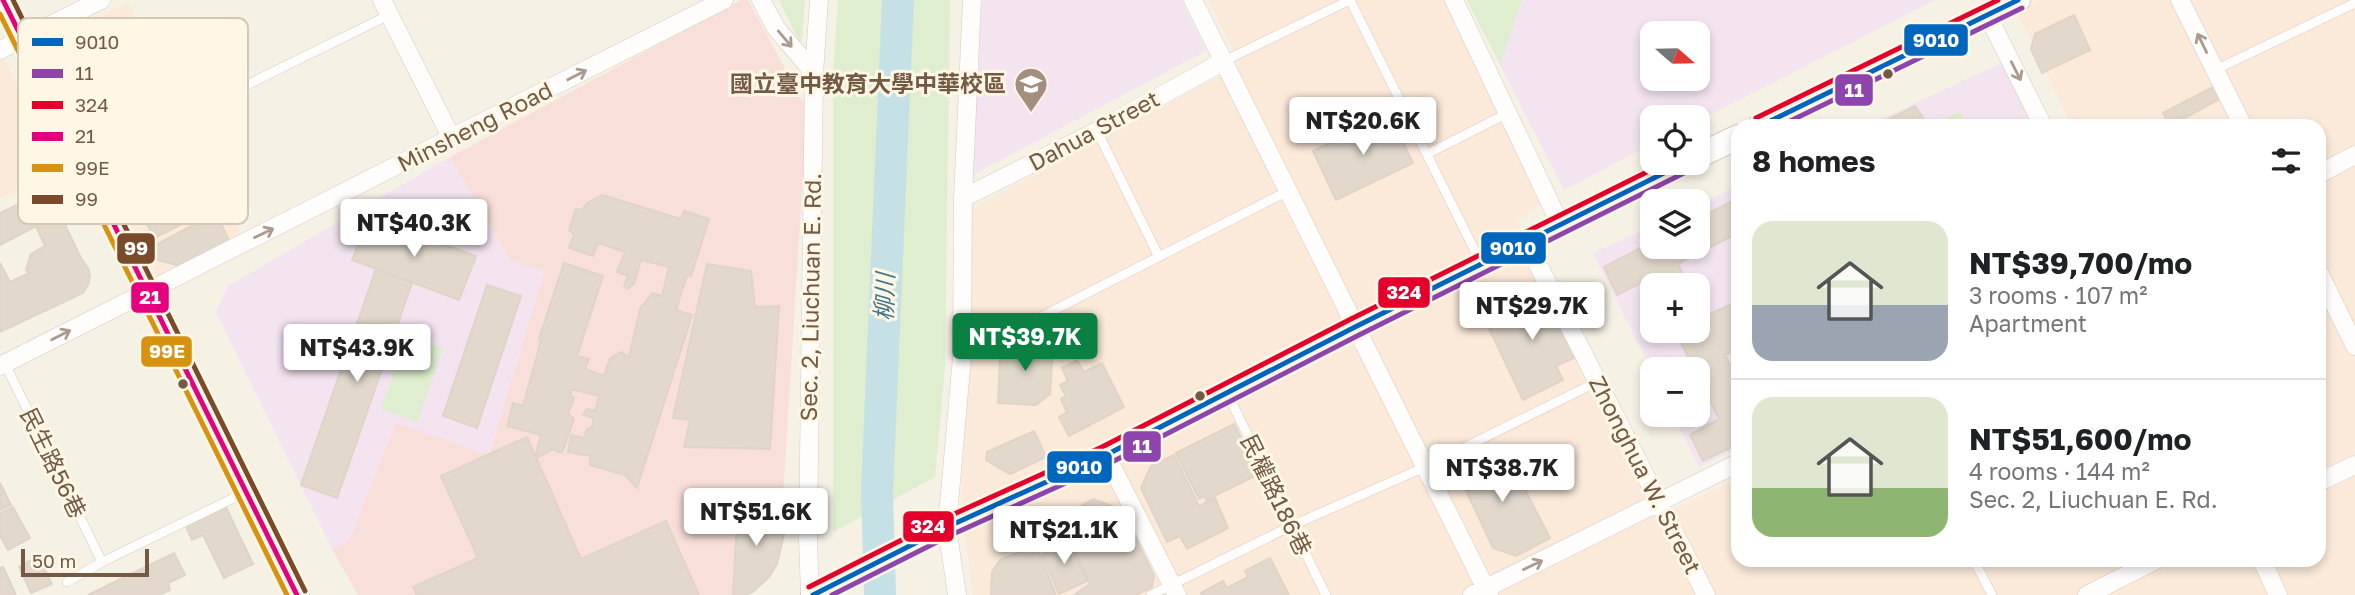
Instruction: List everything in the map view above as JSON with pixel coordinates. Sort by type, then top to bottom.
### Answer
[{"type":"main road","points":[[4,0],[18,28]]},
{"type":"main road","points":[[1775,119],[2018,0]]},
{"type":"main road","points":[[1710,150],[1731,140]]},
{"type":"main road","points":[[812,595],[947,527],[1107,455],[1355,327],[1661,175]]},
{"type":"main road","points":[[113,224],[297,595]]},
{"type":"street","points":[[64,18],[101,0]]},
{"type":"street","name":"Minsheng Road","points":[[2,365],[724,0]]},
{"type":"street","points":[[761,0],[776,28],[814,73]]},
{"type":"street","name":"Sec. 2, Liuchuan E. Rd.","points":[[812,595],[808,538],[814,73],[820,0]]},
{"type":"street","points":[[957,595],[947,527],[961,357],[963,198],[972,0]]},
{"type":"street","points":[[1193,0],[1425,467],[1482,593],[1731,466]]},
{"type":"street","points":[[1454,0],[1561,226]]},
{"type":"street","points":[[2180,0],[2240,119]]},
{"type":"street","points":[[385,7],[452,139]]},
{"type":"street","points":[[1988,16],[2040,119]]},
{"type":"street","points":[[0,50],[18,41]]},
{"type":"street","name":"Dahua Street","points":[[963,198],[1097,131],[1224,61]]},
{"type":"street","points":[[2326,170],[2355,155]]},
{"type":"street","name":"Zhonghua W. Street","points":[[1527,243],[1706,595]]},
{"type":"street","points":[[2326,303],[2355,346]]},
{"type":"street","points":[[1107,455],[1174,590]]},
{"type":"street","points":[[2326,479],[2355,466]]},
{"type":"street","points":[[2087,595],[2137,567]]},
{"type":"street","points":[[2265,567],[2278,595]]},
{"type":"lane","points":[[1224,61],[1350,0],[1481,265]]},
{"type":"lane","points":[[2215,70],[2355,3]]},
{"type":"lane","points":[[248,79],[385,7]]},
{"type":"lane","points":[[1427,153],[1508,113]]},
{"type":"lane","points":[[1097,131],[1159,257]]},
{"type":"lane","points":[[961,357],[1288,191]]},
{"type":"lane","name":"民生路56巷","points":[[2,365],[102,562]]},
{"type":"lane","points":[[1151,595],[1174,590],[1291,526],[1425,467],[1597,382]]},
{"type":"lane","name":"民權路186巷","points":[[1227,394],[1326,595]]},
{"type":"lane","points":[[67,582],[245,492]]},
{"type":"lane","points":[[1978,567],[1992,595]]},
{"type":"shaded area","points":[[741,0],[748,0],[807,109],[782,514],[738,505],[733,595],[358,595],[332,549],[349,542],[396,423],[489,455],[545,271],[510,260],[450,157]]},
{"type":"shaded area","name":"國立臺中教育大學中華校區","points":[[982,0],[1181,0],[1206,51],[969,177]]},
{"type":"shaded area","points":[[1208,0],[1453,0],[1554,195],[1517,220],[1654,518],[1731,482],[1731,567],[2326,567],[2326,119],[2069,119],[2017,12],[2040,0],[2355,0],[2355,595],[973,595],[961,508],[971,209],[1240,65]]},
{"type":"shaded area","points":[[1467,0],[1935,0],[1710,115],[1710,105],[1640,105],[1640,150],[1564,190]]},
{"type":"shaded area","points":[[128,2],[136,18],[96,18]]},
{"type":"shaded area","points":[[0,49],[18,85],[18,191],[1,199]]},
{"type":"shaded area","points":[[2003,62],[2030,119],[1881,119]]},
{"type":"shaded area","points":[[450,157],[510,260],[546,270],[489,455],[396,423],[349,542],[332,549],[216,312],[228,286]]},
{"type":"shaded area","points":[[1731,189],[1731,451],[1699,467],[1679,427],[1710,427],[1710,357],[1645,357],[1593,253],[1640,231],[1640,259],[1710,259],[1710,199]]},
{"type":"shaded area","points":[[131,224],[236,224],[246,244],[158,278]]},
{"type":"green space","points":[[779,0],[805,0],[802,41],[799,41]]},
{"type":"green space","points":[[838,0],[950,0],[945,366],[935,477],[833,532],[833,76]]},
{"type":"green space","points":[[1467,0],[1522,0],[1500,64]]},
{"type":"green space","points":[[1960,111],[1964,119],[1945,119]]},
{"type":"green space","points":[[407,336],[443,348],[417,422],[381,409]]},
{"type":"building","points":[[2074,15],[2090,50],[2042,73],[2031,49],[2035,34]]},
{"type":"building","points":[[2219,84],[2225,96],[2183,119],[2166,119],[2163,113]]},
{"type":"building","points":[[1915,106],[1924,119],[1889,119]]},
{"type":"building","points":[[1390,114],[1413,163],[1336,200],[1313,151]]},
{"type":"building","points":[[602,195],[681,219],[684,211],[709,219],[691,276],[687,275],[676,310],[692,315],[637,488],[625,475],[590,465],[590,456],[568,452],[571,435],[585,438],[586,430],[592,427],[594,418],[583,415],[587,409],[595,411],[599,396],[572,389],[570,395],[574,398],[568,413],[574,419],[562,453],[552,449],[539,457],[536,454],[541,435],[507,426],[513,403],[523,406],[541,341],[539,339],[564,263],[603,276],[577,356],[589,359],[585,369],[604,376],[610,359],[621,352],[629,357],[640,309],[652,293],[662,296],[669,267],[641,260],[634,284],[627,289],[624,286],[628,276],[617,272],[625,252],[598,243],[593,256],[569,248],[574,235],[569,230],[576,209],[582,210],[587,203]]},
{"type":"building","points":[[1731,202],[1731,237],[1710,247],[1710,213]]},
{"type":"building","points":[[18,204],[18,224],[64,224],[89,270],[90,277],[83,293],[0,332],[0,263],[10,282],[29,273],[26,270],[31,254],[45,246],[36,226],[0,245],[0,213]]},
{"type":"building","points":[[369,218],[476,256],[459,300],[352,260]]},
{"type":"building","points":[[147,224],[182,224],[154,238]]},
{"type":"building","points":[[195,224],[221,224],[230,243],[180,266],[158,260],[152,247]]},
{"type":"building","points":[[1640,248],[1640,259],[1688,259],[1678,264],[1682,273],[1640,273],[1640,284],[1617,295],[1604,267]]},
{"type":"building","points":[[707,264],[751,271],[755,307],[779,306],[770,449],[684,447],[690,420],[673,418]]},
{"type":"building","points":[[376,269],[412,283],[337,498],[301,485]]},
{"type":"building","points":[[487,285],[521,296],[477,428],[443,416]]},
{"type":"building","points":[[1531,293],[1554,301],[1580,355],[1556,366],[1563,380],[1523,400],[1483,316]]},
{"type":"building","points":[[1729,305],[1731,352],[1725,355],[1731,367],[1731,447],[1703,461],[1690,435],[1710,427],[1710,424],[1719,419],[1710,401],[1710,357],[1688,357],[1681,343],[1710,343],[1710,314]]},
{"type":"building","points":[[1001,341],[1053,344],[1050,394],[1036,405],[998,403]]},
{"type":"building","points":[[1077,360],[1084,372],[1102,363],[1124,407],[1069,436],[1059,417],[1067,412],[1061,399],[1066,396],[1060,385],[1068,381],[1062,368]]},
{"type":"building","points":[[1234,424],[1259,474],[1206,500],[1205,496],[1199,499],[1176,453]]},
{"type":"building","points":[[1034,431],[1046,457],[1010,474],[986,460],[987,452]]},
{"type":"building","points":[[527,437],[581,559],[666,521],[699,595],[417,595],[413,587],[478,558],[441,476]]},
{"type":"building","points":[[1490,449],[1500,466],[1510,461],[1550,538],[1516,556],[1493,548],[1455,467]]},
{"type":"building","points":[[1174,455],[1199,506],[1215,498],[1228,528],[1187,549],[1180,536],[1167,542],[1141,488],[1151,466]]},
{"type":"building","points":[[0,483],[11,505],[0,510]]},
{"type":"building","points":[[1093,499],[1122,510],[1154,576],[1152,587],[1136,595],[1074,595],[1090,584],[1067,532],[1074,510]]},
{"type":"building","points":[[225,505],[253,564],[224,578],[203,535],[192,540],[185,524]]},
{"type":"building","points":[[738,505],[782,514],[784,534],[777,564],[769,577],[746,595],[733,595]]},
{"type":"building","points":[[13,507],[30,538],[8,550],[0,535],[0,513]]},
{"type":"building","points":[[1067,537],[1087,581],[1059,594],[1042,554],[1053,550],[1051,545]]},
{"type":"building","points":[[1036,545],[1056,595],[991,595],[992,572],[1000,560]]},
{"type":"building","points":[[174,553],[185,575],[168,583],[170,590],[159,595],[88,595]]},
{"type":"building","points":[[38,556],[52,584],[31,593],[19,567]]},
{"type":"building","points":[[1270,558],[1289,595],[1202,595],[1201,593],[1223,581],[1227,588],[1248,577],[1245,571]]},
{"type":"building","points":[[3,567],[16,595],[0,595],[0,568]]},
{"type":"waterway","name":"柳川","points":[[880,595],[877,492],[898,0]]},
{"type":"transit line","name":"21","points":[[3,0],[18,30]]},
{"type":"transit line","name":"99","points":[[13,0],[22,18]]},
{"type":"transit line","name":"324","points":[[1756,118],[1998,0]]},
{"type":"transit line","name":"9010","points":[[1774,119],[2018,0]]},
{"type":"transit line","name":"11","points":[[1794,119],[2022,8]]},
{"type":"transit line","name":"99E","points":[[0,14],[18,50]]},
{"type":"transit line","name":"324","points":[[809,587],[943,519],[1102,447],[1641,175]]},
{"type":"transit line","name":"9010","points":[[813,595],[947,527],[1106,455],[1660,175]]},
{"type":"transit line","name":"11","points":[[832,595],[951,535],[1110,463],[1680,175]]},
{"type":"transit line","name":"99E","points":[[104,224],[287,595]]},
{"type":"transit line","name":"21","points":[[114,224],[297,595]]},
{"type":"transit line","name":"99","points":[[124,224],[305,591]]},
{"type":"place","name":"國立臺中教育大學中華校區","points":[[1031,114]]}]
